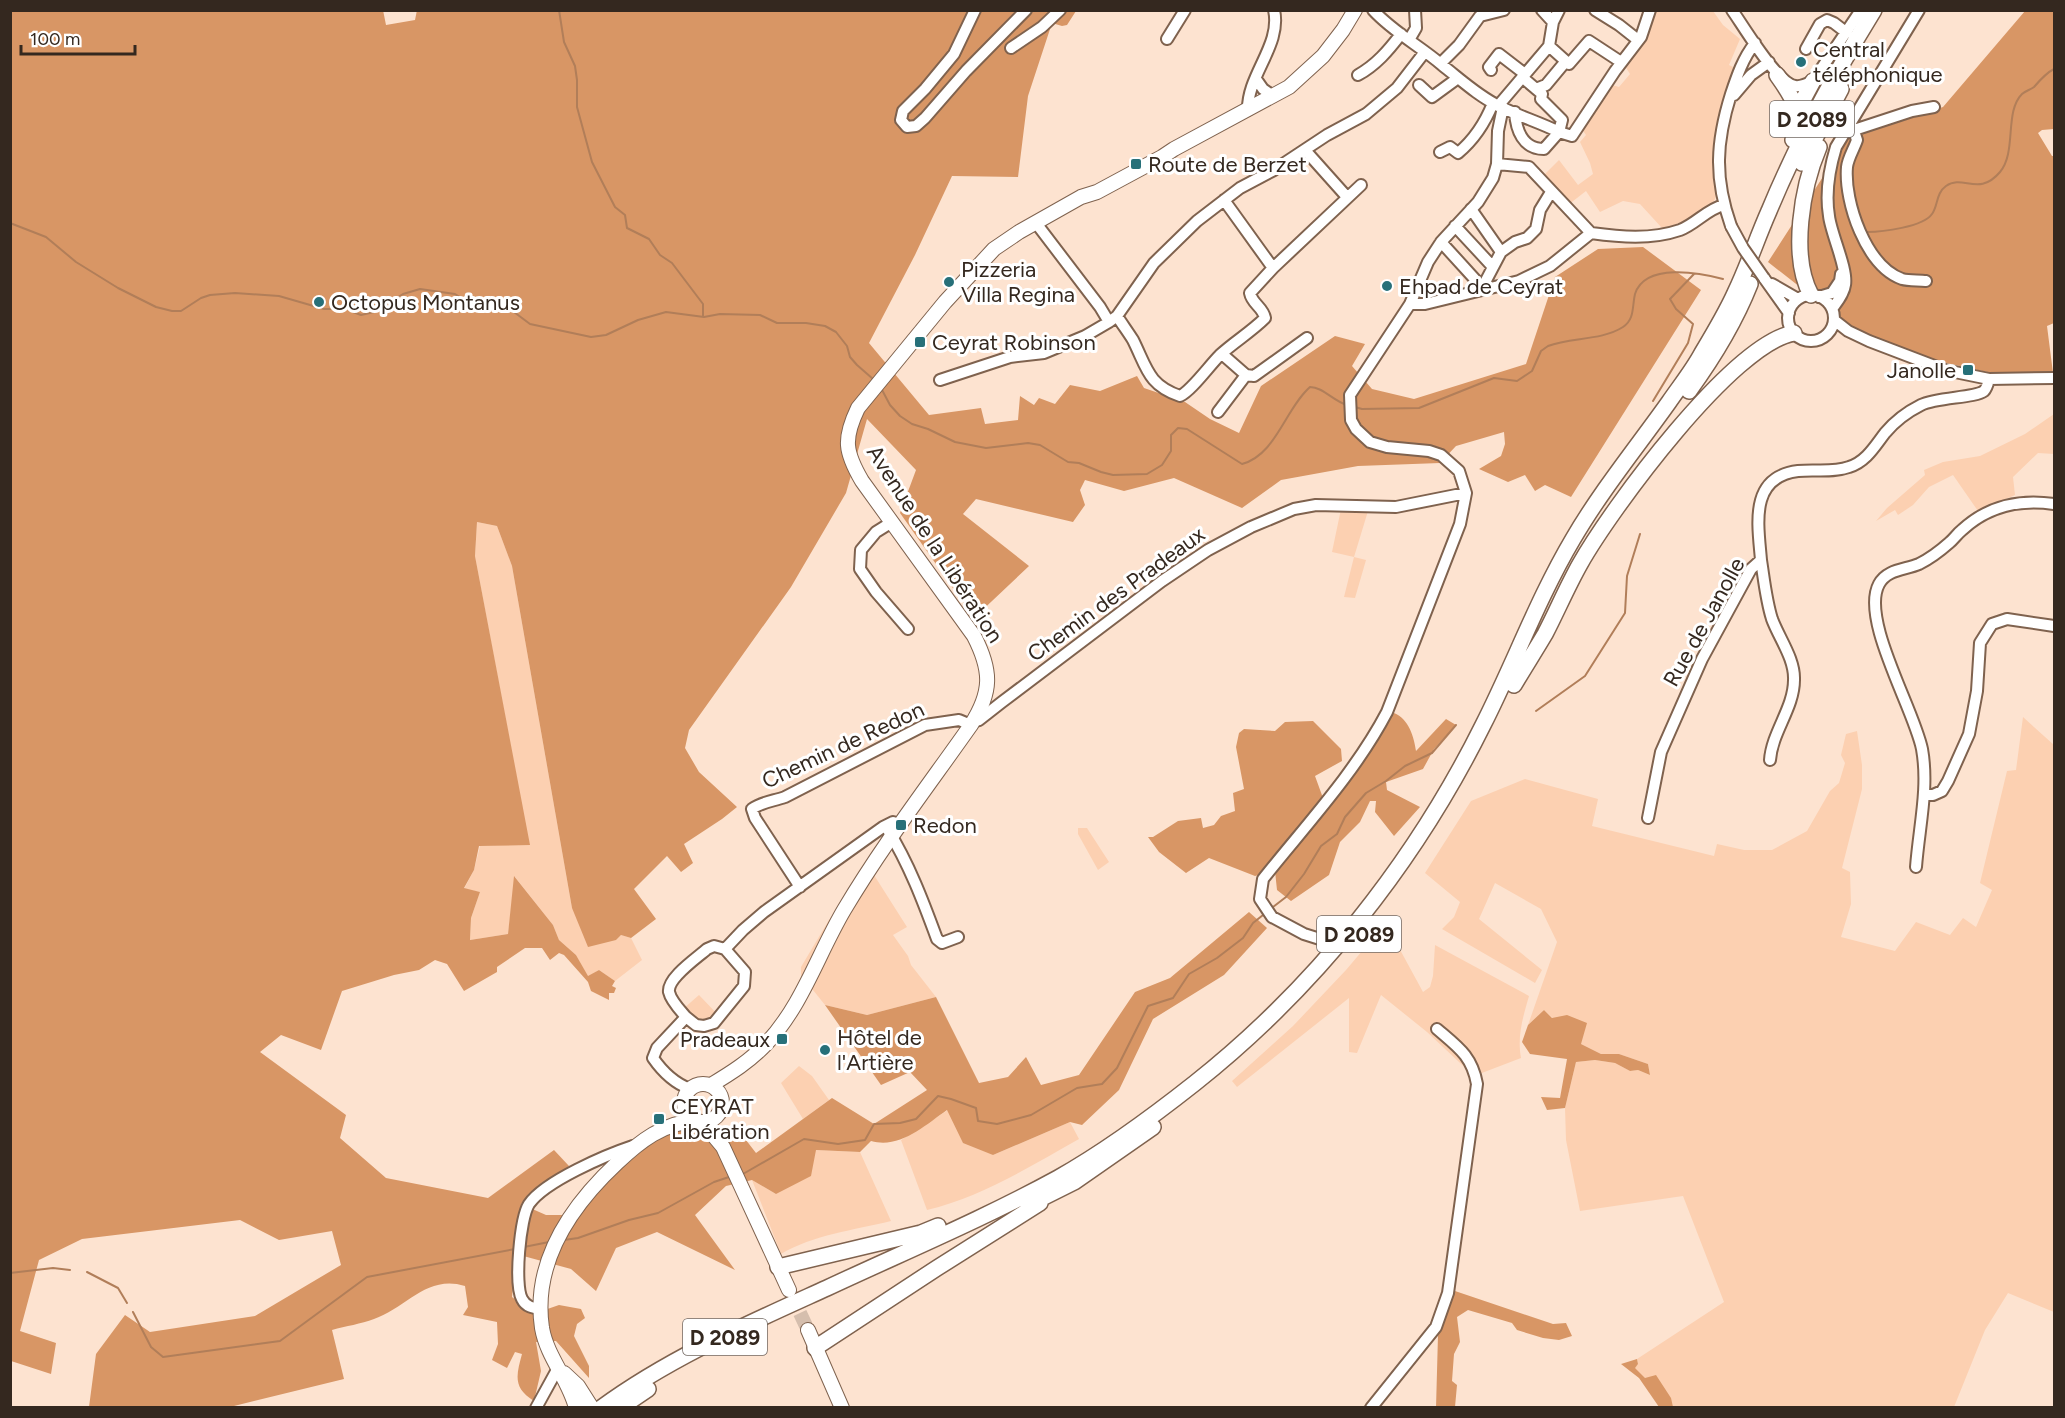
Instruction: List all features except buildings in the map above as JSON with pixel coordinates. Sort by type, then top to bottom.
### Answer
[{"type":"highway","name":"D 2089","points":[[601,1407],[652,1375],[779,1310],[1067,1179],[1197,1082],[1256,1030],[1305,981],[1386,885],[1456,778],[1574,537],[1699,360],[1734,296],[1768,213],[1810,122],[1874,10]]},
{"type":"highway","name":"D 2089","points":[[620,1407],[702,1357],[975,1231],[1136,1140],[1211,1082],[1263,1037],[1357,938],[1395,889],[1435,831],[1475,763],[1582,542],[1707,367],[1742,303],[1795,176],[1885,10]]},
{"type":"highway","points":[[1768,213],[1773,187],[1799,122],[1798,109],[1790,92],[1773,69]]},
{"type":"highway","points":[[1798,109],[1813,81]]},
{"type":"highway","points":[[1810,297],[1804,281],[1801,223],[1808,178],[1835,99]]},
{"type":"highway","points":[[1514,684],[1544,636],[1580,564],[1604,526],[1700,403],[1730,372],[1782,334],[1794,333]]},
{"type":"highway","points":[[778,1267],[921,1233],[1067,1179]]},
{"type":"highway","points":[[815,1348],[1067,1179]]},
{"type":"main road","name":"Avenue de la Libération","points":[[711,1085],[738,1070],[765,1046],[782,1025],[887,832],[901,825],[973,721],[982,707],[988,685],[984,655],[974,636],[851,461],[848,436],[858,408],[982,260],[1006,240],[1289,87],[1323,56],[1353,11]]},
{"type":"main road","name":"Avenue de la Libération","points":[[722,1098],[738,1070]]},
{"type":"main road","points":[[652,1135],[675,1114],[690,1089],[704,1083],[718,1090],[722,1098],[723,1147]]},
{"type":"main road","points":[[684,1102],[686,1112],[723,1147],[789,1290]]},
{"type":"main road","points":[[576,1407],[545,1340],[541,1309],[543,1282],[549,1258],[563,1227],[574,1208],[592,1186],[636,1145],[677,1123],[710,1122],[721,1113]]},
{"type":"main road","points":[[808,1330],[842,1407]]},
{"type":"main road","points":[[558,1368],[578,1386],[592,1407]]},
{"type":"street","points":[[975,10],[954,54],[903,111],[901,120],[907,127],[915,126],[925,118],[966,70],[1026,10]]},
{"type":"street","points":[[1011,48],[1042,27],[1060,10]]},
{"type":"street","points":[[1167,39],[1185,10]]},
{"type":"street","points":[[1254,107],[1256,79],[1275,31],[1274,10]]},
{"type":"street","points":[[1373,10],[1424,53],[1498,105],[1572,136],[1638,40],[1650,10]]},
{"type":"street","points":[[1358,75],[1370,69],[1416,28],[1415,10]]},
{"type":"street","points":[[1441,63],[1459,45],[1475,13],[1504,10]]},
{"type":"street","points":[[1542,10],[1553,22]]},
{"type":"street","points":[[1440,152],[1450,147],[1458,153],[1483,126],[1549,46],[1553,22],[1558,10]]},
{"type":"street","points":[[1595,10],[1638,40]]},
{"type":"street","points":[[1732,10],[1773,69],[1795,86],[1803,86],[1813,81],[1861,10]]},
{"type":"street","points":[[1755,44],[1748,51],[1737,76],[1725,113],[1718,150],[1724,205],[1731,226],[1743,248],[1789,313],[1790,327],[1794,333],[1805,340],[1812,340],[1824,337],[1828,333],[1846,283],[1829,217],[1827,193],[1828,172],[1836,147],[1849,132],[1919,10]]},
{"type":"street","points":[[1806,49],[1820,24],[1827,20],[1847,33]]},
{"type":"street","points":[[1549,46],[1569,64],[1589,41],[1621,62]]},
{"type":"street","points":[[940,380],[1010,357],[1044,353],[1085,336],[1113,319],[1154,263],[1197,221],[1240,188],[1274,170],[1374,108],[1398,88],[1424,53]]},
{"type":"street","points":[[1491,70],[1489,67],[1499,54],[1542,94],[1541,99],[1562,120],[1559,132],[1544,149],[1535,149],[1526,143],[1516,128],[1515,112]]},
{"type":"street","points":[[1536,89],[1545,85],[1566,61]]},
{"type":"street","points":[[1725,113],[1736,92],[1751,75],[1773,69]]},
{"type":"street","points":[[1419,85],[1432,97],[1458,78]]},
{"type":"street","points":[[1256,79],[1263,89],[1273,96]]},
{"type":"street","points":[[1323,940],[1304,934],[1272,917],[1260,899],[1263,879],[1342,782],[1374,737],[1387,712],[1456,533],[1464,510],[1466,493],[1458,471],[1441,455],[1430,451],[1387,447],[1370,442],[1356,429],[1351,420],[1350,395],[1410,304],[1428,262],[1441,242],[1478,202],[1493,178],[1497,164],[1498,105]]},
{"type":"street","points":[[1849,132],[1912,111],[1934,107]]},
{"type":"street","points":[[1849,132],[1857,140],[1847,166],[1850,199],[1862,240],[1885,268],[1903,279],[1926,281]]},
{"type":"street","points":[[1305,150],[1347,197]]},
{"type":"street","points":[[1497,164],[1529,166],[1591,233],[1642,237],[1681,230],[1708,211],[1724,205]]},
{"type":"street","points":[[1036,223],[1100,307],[1133,340],[1141,362],[1155,382],[1180,396],[1188,392],[1197,378],[1222,354],[1265,318],[1264,312],[1251,300],[1250,293],[1273,268],[1361,185]]},
{"type":"street","points":[[1482,288],[1501,252],[1515,242],[1527,238],[1536,229],[1540,210],[1551,192]]},
{"type":"street","points":[[1224,200],[1273,268]]},
{"type":"street","points":[[1471,209],[1501,252]]},
{"type":"street","points":[[1455,226],[1493,267]]},
{"type":"street","points":[[1410,304],[1425,303],[1519,281],[1550,266],[1591,233]]},
{"type":"street","points":[[1441,242],[1482,288]]},
{"type":"street","points":[[1789,313],[1810,297],[1832,293],[1840,281],[1842,265]]},
{"type":"street","points":[[1764,278],[1780,290],[1829,304],[1833,315],[1848,331],[1869,342],[1945,370],[1989,379],[2055,378]]},
{"type":"street","points":[[1828,333],[1869,342]]},
{"type":"street","points":[[1222,354],[1245,375],[1254,376],[1307,338]]},
{"type":"street","points":[[1218,412],[1245,375]]},
{"type":"street","name":"Rue de Janolle","points":[[1648,818],[1661,752],[1702,659],[1751,568],[1761,560],[1758,506],[1761,496],[1773,481],[1781,476],[1798,471],[1827,471],[1849,467],[1872,451],[1897,420],[1910,410],[1941,399],[1978,394],[1984,391],[1989,379]]},
{"type":"street","name":"Chemin des Pradeaux","points":[[973,721],[986,716],[1162,580],[1208,550],[1251,527],[1294,509],[1316,505],[1396,507],[1466,493]]},
{"type":"street","points":[[1916,867],[1925,795],[1922,748],[1916,727],[1898,686],[1877,619],[1874,599],[1879,583],[1894,571],[1918,564],[1937,553],[1962,530],[1994,509],[2025,501],[2055,504]]},
{"type":"street","points":[[892,522],[876,532],[861,550],[860,568],[876,592],[908,629]]},
{"type":"street","points":[[1761,560],[1772,618],[1793,667],[1794,680],[1790,700],[1771,749],[1770,760]]},
{"type":"street","points":[[1925,795],[1933,795],[1942,791],[1969,734],[1977,691],[1980,643],[1992,624],[2007,619],[2055,626]]},
{"type":"street","name":"Chemin de Redon","points":[[800,887],[754,818],[752,808],[758,804],[784,797],[925,725],[949,720],[973,721]]},
{"type":"street","points":[[725,949],[742,930],[764,912],[887,832],[917,885],[937,939],[942,943],[958,937]]},
{"type":"street","points":[[714,946],[725,949],[745,972],[744,986],[714,1023],[704,1026],[696,1025],[686,1017],[671,996],[669,990],[671,981],[707,949],[714,946]]},
{"type":"street","points":[[686,1017],[657,1048],[653,1058],[661,1069],[676,1082],[690,1089]]},
{"type":"street","points":[[1371,1407],[1436,1327],[1448,1293],[1477,1084],[1474,1066],[1459,1048],[1437,1029]]},
{"type":"street","points":[[541,1309],[531,1308],[523,1301],[519,1291],[519,1254],[525,1215],[529,1205],[538,1195],[562,1178],[611,1153],[636,1145]]},
{"type":"street","points":[[536,1407],[558,1368]]},
{"type":"shaded area","points":[[383,10],[386,25],[415,20],[417,10],[1076,11],[1067,25],[1052,23],[1028,96],[1018,177],[952,176],[915,255],[869,343],[929,415],[981,408],[985,424],[1018,420],[1020,396],[1034,405],[1039,398],[1055,404],[1070,385],[1100,391],[1137,376],[1144,388],[1185,402],[1210,419],[1239,433],[1261,386],[1335,336],[1365,344],[1352,366],[1372,389],[1414,399],[1526,364],[1555,277],[1598,249],[1643,247],[1701,290],[1571,497],[1545,485],[1535,491],[1525,475],[1508,482],[1479,469],[1501,456],[1505,444],[1504,432],[1456,446],[1440,463],[1358,466],[1281,480],[1242,508],[1174,478],[1124,491],[1085,480],[1080,490],[1085,505],[1073,522],[976,499],[963,514],[1029,566],[974,618],[900,513],[916,470],[867,419],[846,493],[791,587],[689,730],[685,748],[699,772],[737,807],[684,844],[693,863],[681,872],[667,856],[634,889],[656,919],[631,938],[621,935],[616,940],[588,947],[572,908],[512,566],[497,526],[477,522],[475,556],[530,845],[479,846],[474,870],[464,888],[480,892],[471,918],[470,940],[508,934],[514,876],[553,925],[559,940],[576,955],[588,976],[599,970],[615,981],[612,986],[616,988],[614,993],[609,993],[609,1000],[591,991],[588,982],[564,955],[559,953],[550,960],[542,948],[525,948],[497,967],[497,972],[464,991],[447,964],[435,960],[419,970],[342,991],[321,1050],[281,1035],[260,1052],[346,1115],[340,1138],[386,1178],[488,1198],[554,1150],[569,1166],[521,1204],[546,1215],[577,1215],[618,1171],[660,1136],[689,1125],[706,1134],[739,1131],[756,1153],[832,1098],[874,1124],[927,1090],[910,1072],[881,1085],[825,1005],[867,1015],[936,997],[979,1083],[1008,1077],[1026,1057],[1041,1085],[1079,1075],[1135,992],[1170,978],[1249,912],[1267,928],[1224,975],[1153,1019],[1119,1090],[1082,1125],[1070,1122],[993,1155],[963,1143],[947,1110],[902,1139],[882,1143],[871,1141],[860,1152],[816,1150],[811,1176],[776,1194],[752,1180],[726,1186],[695,1215],[735,1270],[657,1232],[616,1248],[596,1291],[571,1269],[516,1254],[512,1297],[533,1314],[559,1305],[581,1309],[585,1318],[577,1324],[574,1336],[589,1366],[589,1378],[556,1341],[536,1342],[541,1371],[534,1401],[519,1386],[518,1369],[522,1354],[515,1352],[507,1368],[492,1360],[498,1344],[497,1322],[463,1315],[468,1307],[465,1286],[451,1284],[428,1288],[374,1319],[332,1330],[344,1379],[235,1407],[89,1407],[96,1354],[125,1315],[150,1332],[255,1316],[341,1265],[332,1231],[279,1240],[240,1220],[82,1239],[39,1260],[20,1331],[56,1343],[51,1374],[11,1361],[11,11]]},
{"type":"shaded area","points":[[1652,11],[1713,11],[1723,25],[1740,39],[1729,65],[1737,69],[1722,111],[1714,143],[1713,160],[1717,187],[1715,199],[1708,208],[1696,216],[1662,228],[1640,204],[1623,201],[1600,212],[1586,191],[1568,205],[1543,176],[1559,160],[1578,185],[1593,174],[1580,142],[1586,135],[1581,128],[1609,84],[1619,87],[1630,74],[1623,63]]},
{"type":"shaded area","points":[[2025,11],[2054,11],[2054,129],[2042,130],[2038,133],[2054,156],[2054,323],[2047,326],[2053,373],[1996,374],[1933,360],[1851,327],[1768,262],[1848,138],[1943,107]]},
{"type":"shaded area","points":[[2054,414],[2054,454],[2038,453],[2013,477],[2015,495],[1978,511],[1953,475],[1929,487],[1913,505],[1898,515],[1895,510],[1876,521],[1887,508],[1925,475],[1924,470],[1943,462],[1980,456],[2025,434]]},
{"type":"shaded area","points":[[1341,509],[1368,511],[1354,557],[1332,552]]},
{"type":"shaded area","points":[[477,522],[497,526],[512,566],[572,908],[616,940],[621,935],[631,938],[642,960],[615,981],[599,970],[588,977],[576,955],[559,940],[553,925],[515,877],[508,934],[470,940],[471,918],[480,892],[464,889],[474,870],[480,846],[529,844],[475,556]]},
{"type":"shaded area","points":[[1354,557],[1366,560],[1355,598],[1344,597]]},
{"type":"shaded area","points":[[1394,713],[1407,724],[1416,751],[1446,719],[1456,725],[1434,749],[1423,769],[1386,782],[1387,790],[1420,807],[1394,836],[1375,812],[1376,801],[1370,801],[1360,822],[1340,842],[1329,875],[1291,901],[1277,890],[1275,871],[1255,876],[1209,858],[1186,873],[1159,852],[1148,837],[1153,837],[1178,821],[1201,818],[1203,828],[1214,825],[1221,816],[1235,811],[1233,793],[1244,789],[1236,747],[1239,733],[1244,729],[1275,731],[1285,722],[1313,721],[1341,749],[1342,761],[1315,776],[1323,798],[1361,761]]},
{"type":"shaded area","points":[[2023,717],[2054,745],[2054,1312],[2008,1293],[1985,1330],[1954,1407],[1673,1407],[1634,1368],[1638,1364],[1637,1359],[1724,1302],[1683,1196],[1580,1211],[1566,1140],[1565,1108],[1576,1062],[1595,1060],[1615,1063],[1630,1071],[1638,1070],[1650,1075],[1648,1064],[1619,1054],[1601,1054],[1581,1044],[1544,1010],[1528,1025],[1557,942],[1541,909],[1495,883],[1479,919],[1542,970],[1535,983],[1442,929],[1454,917],[1460,902],[1425,873],[1471,801],[1525,779],[1598,799],[1592,826],[1714,856],[1717,844],[1744,850],[1772,850],[1807,831],[1830,791],[1839,783],[1845,763],[1841,755],[1846,734],[1857,731],[1862,765],[1862,789],[1842,868],[1850,872],[1851,904],[1841,937],[1895,951],[1916,922],[1950,935],[1963,918],[1976,927],[1992,890],[1980,883],[2007,771],[2016,770]]},
{"type":"shaded area","points":[[1078,828],[1087,828],[1109,862],[1098,870],[1078,834]]},
{"type":"shaded area","points":[[874,875],[907,927],[893,935],[908,956],[911,965],[936,997],[867,1015],[825,1005],[801,975],[801,967],[829,920]]},
{"type":"shaded area","points":[[1390,918],[1394,931],[1392,935],[1423,992],[1430,987],[1433,976],[1435,945],[1529,996],[1520,1034],[1521,1058],[1474,1076],[1427,1032],[1381,995],[1357,1053],[1349,1052],[1349,998],[1237,1087],[1232,1081],[1293,1026],[1346,970]]},
{"type":"shaded area","points":[[699,995],[722,1019],[702,1031],[683,1009]]},
{"type":"shaded area","points":[[1544,1010],[1552,1018],[1567,1015],[1587,1023],[1581,1044],[1601,1054],[1619,1054],[1648,1064],[1650,1075],[1638,1070],[1630,1071],[1615,1063],[1595,1060],[1576,1062],[1565,1108],[1547,1110],[1541,1097],[1560,1098],[1567,1059],[1530,1054],[1522,1042],[1528,1025]]},
{"type":"shaded area","points":[[799,1066],[812,1076],[829,1100],[803,1119],[781,1083]]},
{"type":"shaded area","points":[[948,1110],[993,1155],[1070,1122],[1079,1139],[986,1189],[927,1210],[901,1140]]},
{"type":"shaded area","points":[[815,1150],[860,1152],[891,1221],[806,1242],[781,1254],[752,1180],[776,1194]]},
{"type":"shaded area","points":[[1455,1291],[1553,1324],[1566,1323],[1572,1336],[1559,1340],[1543,1338],[1517,1330],[1512,1323],[1468,1310],[1457,1317],[1460,1342],[1454,1354],[1452,1381],[1457,1385],[1455,1407],[1436,1408],[1438,1335]]},
{"type":"shaded area","points":[[1637,1359],[1638,1364],[1635,1368],[1645,1378],[1656,1375],[1671,1398],[1673,1407],[1659,1407],[1639,1378],[1621,1364]]},
{"type":"waterway","points":[[559,10],[564,42],[575,66],[577,107],[592,162],[615,207],[625,215],[627,228],[649,239],[660,255],[672,263],[703,304],[703,316]]},
{"type":"waterway","points":[[1867,232],[1902,228],[1927,219],[1934,211],[1943,189],[1952,183],[1978,184],[1992,179],[2005,164],[2010,143],[2013,111],[2017,102],[2022,94],[2034,87],[2054,69]]},
{"type":"waterway","points":[[10,223],[46,237],[76,262],[118,288],[156,307],[172,311],[181,311],[210,295],[235,293],[279,296],[324,309],[349,307],[353,312],[361,315],[374,312],[403,294],[420,289],[455,294],[471,304],[506,306],[530,324],[591,337],[606,335],[638,320],[666,312],[704,317],[720,314],[760,315],[777,323],[806,323],[825,326],[836,332],[847,346],[850,357],[873,379]]},
{"type":"waterway","points":[[1355,407],[1362,409],[1419,408],[1494,378],[1517,381],[1532,371],[1541,351],[1548,346],[1605,335],[1627,324],[1630,320],[1635,294],[1641,284],[1650,277],[1674,272],[1701,274],[1723,279]]},
{"type":"waterway","points":[[1653,401],[1688,343],[1693,324],[1676,309],[1670,299],[1694,274]]},
{"type":"waterway","points":[[881,388],[890,405],[900,416],[912,424],[955,442],[986,448],[1028,443],[1040,445],[1068,462],[1079,463],[1113,475],[1147,474],[1162,465],[1171,451],[1171,435],[1178,428],[1187,429],[1242,464],[1254,459],[1272,441],[1301,396],[1310,387],[1319,389],[1347,405]]},
{"type":"waterway","points":[[1536,711],[1585,676],[1625,613],[1627,576],[1640,534]]},
{"type":"waterway","points":[[1273,907],[1286,897],[1304,874],[1321,846],[1337,834],[1345,817],[1366,793],[1405,766],[1432,753],[1456,725]]},
{"type":"waterway","points":[[743,1174],[804,1139],[838,1144],[865,1140],[874,1124],[900,1123],[916,1119],[938,1096],[976,1108],[978,1121],[997,1124],[1031,1115],[1077,1088],[1102,1084],[1117,1068],[1148,1006],[1173,998],[1189,974],[1217,958],[1243,938],[1253,923],[1263,915]]},
{"type":"waterway","points":[[564,1240],[578,1238],[629,1220],[658,1213],[714,1182],[729,1177]]},
{"type":"waterway","points":[[524,1247],[549,1242]]},
{"type":"waterway","points":[[133,1312],[151,1347],[163,1357],[280,1341],[367,1277],[515,1249]]},
{"type":"waterway","points":[[10,1273],[53,1268],[70,1270]]},
{"type":"waterway","points":[[87,1272],[118,1288],[127,1303]]},
{"type":"tunnel","points":[[791,1294],[808,1330]]},
{"type":"place","name":"Central téléphonique","points":[[1801,62]]},
{"type":"place","name":"Route de Berzet","points":[[1136,164]]},
{"type":"place","name":"Pizzeria Villa Regina","points":[[949,282]]},
{"type":"place","name":"Ehpad de Ceyrat","points":[[1387,286]]},
{"type":"place","name":"Octopus Montanus","points":[[319,302]]},
{"type":"place","name":"Ceyrat Robinson","points":[[920,342]]},
{"type":"place","name":"Janolle","points":[[1968,370]]},
{"type":"place","name":"Redon","points":[[901,825]]},
{"type":"place","name":"Pradeaux","points":[[782,1039]]},
{"type":"place","name":"Hôtel de l'Artière","points":[[825,1050]]},
{"type":"place","name":"CEYRAT Libération","points":[[659,1119]]}]
